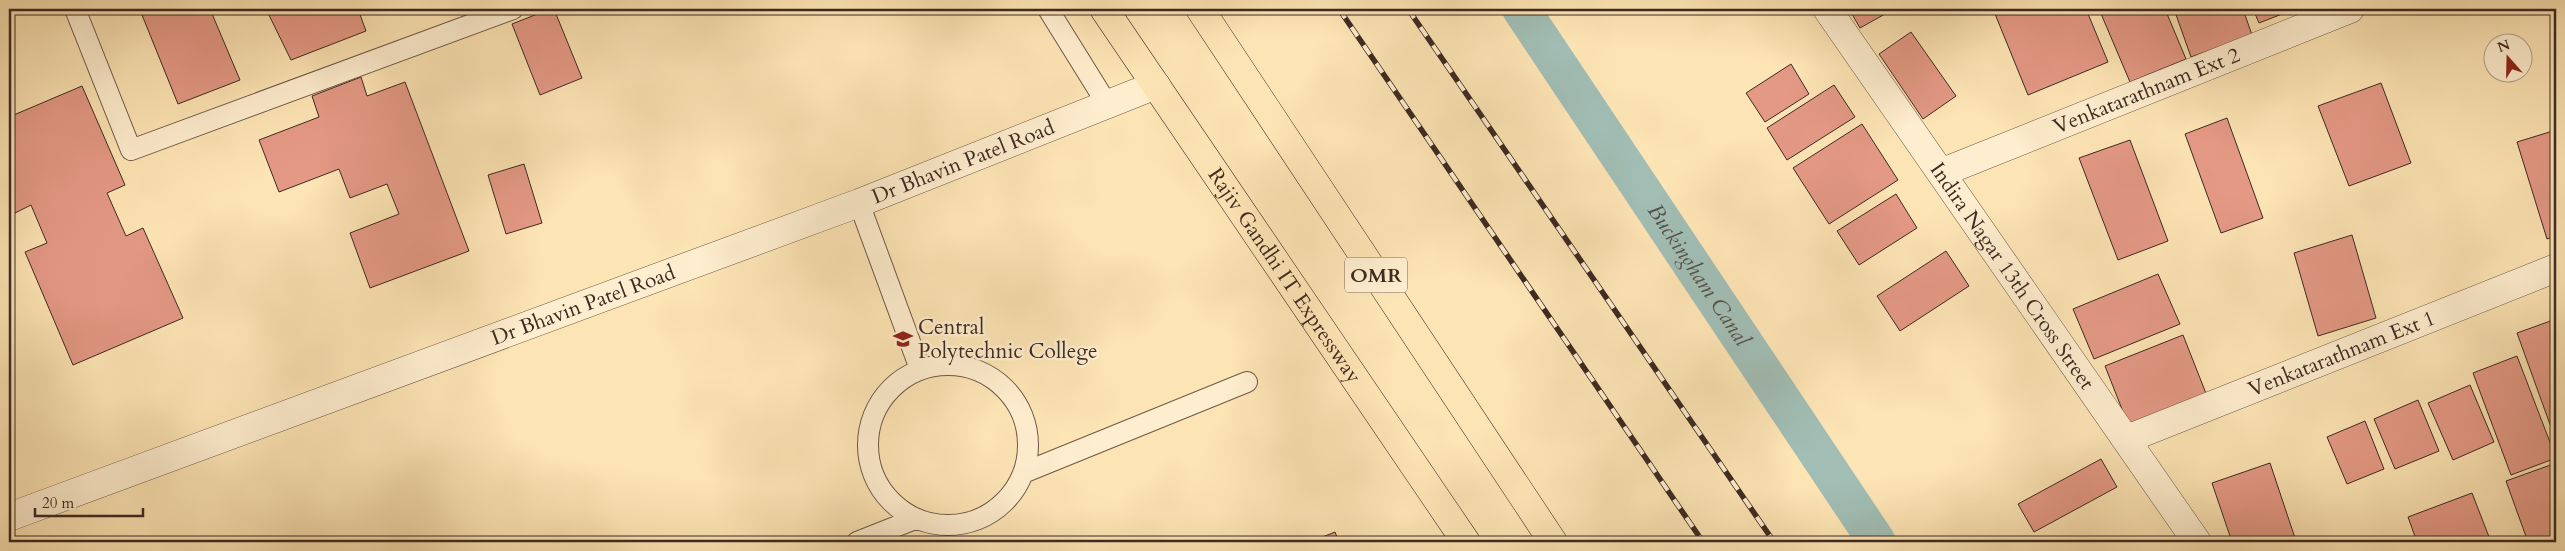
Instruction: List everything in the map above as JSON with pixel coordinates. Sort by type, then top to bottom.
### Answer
[{"type":"main road","name":"Rajiv Gandhi IT Expressway","points":[[1104,9],[1466,542]]},
{"type":"main road","name":"OMR","points":[[1200,9],[1553,542]]},
{"type":"street","name":"Indira Nagar 13th Cross Street","points":[[1827,9],[1943,172],[2197,542]]},
{"type":"street","name":"Venkatarathnam Ext 2","points":[[1943,172],[2350,9]]},
{"type":"street","name":"Dr Bhavin Patel Road","points":[[9,517],[859,203],[1156,85]]},
{"type":"street","name":"Venkatarathnam Ext 1","points":[[2127,439],[2556,268]]},
{"type":"lane","points":[[75,9],[131,150],[513,9]]},
{"type":"lane","points":[[1048,9],[1106,104]]},
{"type":"lane","points":[[859,203],[920,369]]},
{"type":"lane","points":[[946,364],[972,368],[995,379],[1014,398],[1025,422],[1028,447],[1024,473],[1010,495],[991,513],[966,523],[940,525],[915,519],[895,506],[879,488],[870,466],[867,442],[871,419],[882,398],[899,381],[920,369],[946,364]]},
{"type":"lane","points":[[1024,473],[1247,382]]},
{"type":"lane","points":[[857,542],[915,519]]},
{"type":"building","points":[[158,9],[210,9],[240,80],[178,104],[142,15]]},
{"type":"building","points":[[266,9],[358,9],[366,31],[291,60]]},
{"type":"building","points":[[554,9],[582,78],[540,95],[512,24]]},
{"type":"building","points":[[1849,9],[1894,9],[1860,28]]},
{"type":"building","points":[[1993,9],[2086,9],[2108,62],[2028,95]]},
{"type":"building","points":[[2099,9],[2165,9],[2186,59],[2130,82]]},
{"type":"building","points":[[2174,9],[2243,9],[2252,35],[2191,57]]},
{"type":"building","points":[[2253,9],[2295,9],[2259,23]]},
{"type":"building","points":[[1911,32],[1956,96],[1923,119],[1879,54]]},
{"type":"building","points":[[1791,64],[1809,94],[1765,122],[1746,93]]},
{"type":"building","points":[[361,77],[367,96],[405,82],[469,251],[370,288],[350,233],[399,214],[387,184],[350,198],[339,169],[279,192],[259,140],[319,117],[312,96]]},
{"type":"building","points":[[2381,83],[2411,163],[2349,186],[2318,106]]},
{"type":"building","points":[[1834,85],[1855,117],[1787,160],[1767,128]]},
{"type":"building","points":[[82,86],[125,185],[107,193],[126,236],[143,228],[183,318],[73,365],[25,252],[47,243],[31,205],[15,213],[9,199],[9,117]]},
{"type":"building","points":[[2227,118],[2263,218],[2221,233],[2185,134]]},
{"type":"building","points":[[1862,124],[1898,180],[1829,224],[1793,168]]},
{"type":"building","points":[[2556,130],[2556,236],[2547,239],[2517,142]]},
{"type":"building","points":[[2130,140],[2168,241],[2118,260],[2079,158]]},
{"type":"building","points":[[524,164],[542,223],[506,234],[488,175]]},
{"type":"building","points":[[1896,194],[1917,228],[1859,265],[1837,231]]},
{"type":"building","points":[[2352,235],[2376,318],[2318,336],[2294,253]]},
{"type":"building","points":[[1946,251],[1969,286],[1900,331],[1877,296]]},
{"type":"building","points":[[2158,274],[2180,324],[2094,359],[2073,309]]},
{"type":"building","points":[[2556,319],[2556,441],[2517,333]]},
{"type":"building","points":[[2183,335],[2207,396],[2129,427],[2105,366]]},
{"type":"building","points":[[2517,356],[2556,458],[2511,475],[2473,373]]},
{"type":"building","points":[[2470,385],[2494,442],[2453,460],[2428,403]]},
{"type":"building","points":[[2418,400],[2439,451],[2395,469],[2374,419]]},
{"type":"building","points":[[2365,421],[2384,469],[2347,484],[2327,437]]},
{"type":"building","points":[[2101,459],[2117,487],[2034,532],[2018,504]]},
{"type":"building","points":[[2270,463],[2295,538],[2282,542],[2232,542],[2212,483]]},
{"type":"building","points":[[2556,463],[2556,539],[2548,542],[2528,542],[2506,481]]},
{"type":"building","points":[[2472,493],[2491,542],[2417,542],[2408,517]]},
{"type":"building","points":[[1335,532],[1339,542],[1310,542]]},
{"type":"waterway","name":"Buckingham Canal","points":[[1521,9],[1877,542]]},
{"type":"railway","points":[[1339,9],[1703,542]]},
{"type":"railway","points":[[1408,9],[1774,542]]},
{"type":"place","name":"Central Polytechnic College","points":[[903,339]]}]
